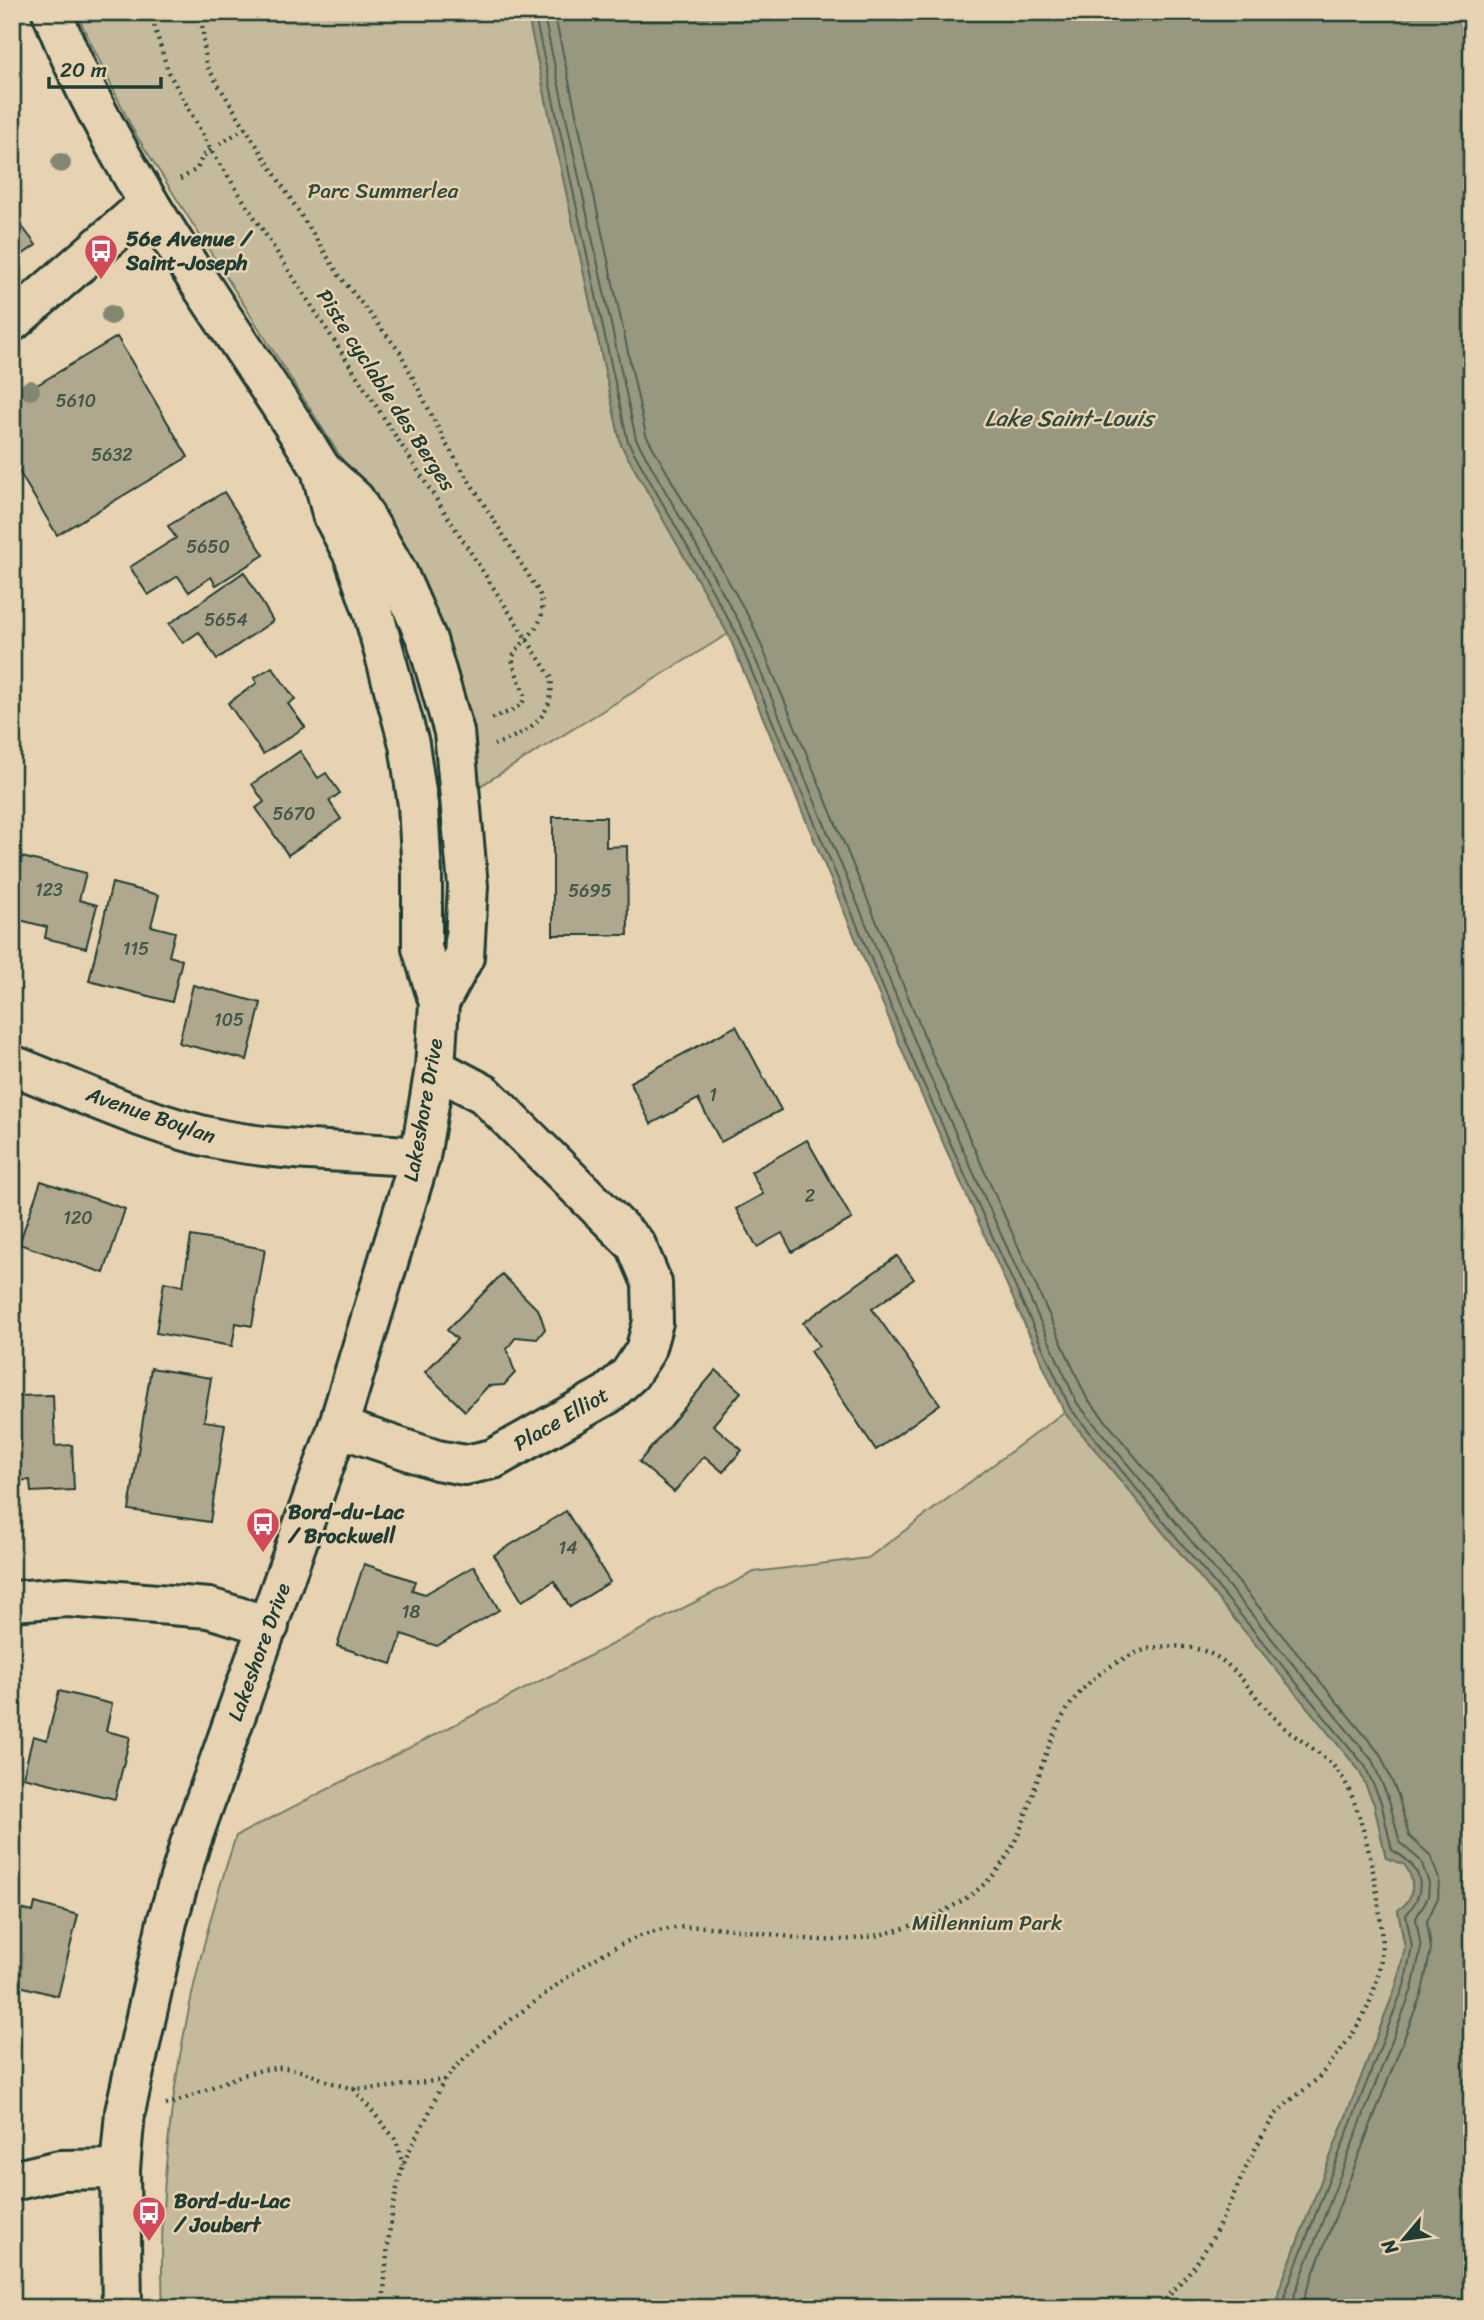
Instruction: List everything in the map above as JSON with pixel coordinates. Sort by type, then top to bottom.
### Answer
[{"type":"street","points":[[52,12],[91,99],[149,204],[321,469]]},
{"type":"street","points":[[12,322],[149,204]]},
{"type":"street","name":"Lakeshore Drive","points":[[321,469],[355,500],[402,583],[427,640],[454,732],[468,886],[464,957],[439,1003]]},
{"type":"street","name":"Lakeshore Drive","points":[[122,2308],[120,2169],[125,2112],[167,1922],[190,1844],[338,1427],[420,1157],[435,1068],[439,1003],[422,947],[418,805],[409,744],[388,661],[354,556],[332,514],[321,469]]},
{"type":"street","name":"Avenue Boylan","points":[[12,1065],[177,1128],[223,1139],[276,1147],[420,1157]]},
{"type":"street","name":"Place Elliot","points":[[338,1427],[437,1460],[465,1465],[493,1459],[608,1394],[630,1374],[645,1351],[653,1322],[652,1283],[636,1245],[484,1094],[435,1068]]},
{"type":"street","points":[[12,1601],[66,1597],[209,1608],[269,1626]]},
{"type":"street","points":[[12,2181],[60,2170],[120,2169]]},
{"type":"path","name":"Piste cyclable des Berges","points":[[150,12],[168,71],[211,150],[551,677],[553,692],[548,706],[531,729],[486,748]]},
{"type":"path","points":[[201,12],[206,64],[339,275],[400,352],[446,444],[540,592],[545,607],[544,618],[512,658],[524,688],[525,699],[519,707],[482,722]]},
{"type":"path","points":[[220,144],[245,128]]},
{"type":"path","points":[[178,180],[197,169],[202,157],[211,150]]},
{"type":"path","points":[[383,2308],[388,2241],[403,2165],[445,2080],[490,2036],[592,1958],[625,1941],[654,1932],[689,1927],[814,1940],[866,1938],[898,1930],[942,1912],[987,1882],[1004,1864],[1019,1833],[1054,1730],[1071,1702],[1089,1681],[1120,1660],[1153,1647],[1188,1646],[1212,1654],[1238,1671],[1274,1717],[1327,1760],[1349,1788],[1370,1863],[1380,1913],[1382,1952],[1363,2017],[1321,2076],[1274,2115],[1199,2260],[1158,2308]]},
{"type":"path","points":[[164,2106],[195,2097],[250,2071],[280,2068],[314,2074],[353,2088],[445,2080]]},
{"type":"path","points":[[353,2088],[396,2140],[403,2165]]},
{"type":"green space","name":"Parc Summerlea","points":[[76,12],[527,12],[621,445],[728,634],[480,786],[471,726],[392,538],[133,130]]},
{"type":"green space","name":"Millennium Park","points":[[1064,1412],[1359,1770],[1374,1804],[1386,1858],[1404,1864],[1411,1876],[1411,1895],[1398,1911],[1405,1947],[1397,1984],[1279,2290],[1277,2308],[163,2308],[164,2188],[178,2069],[202,1952],[236,1836],[754,1572],[868,1558]]},
{"type":"water","name":"Lake Saint-Louis","points":[[527,12],[1472,12],[1472,2308],[1277,2308],[1279,2290],[1397,1984],[1405,1947],[1398,1910],[1411,1895],[1411,1876],[1404,1864],[1386,1858],[1374,1804],[1359,1770],[1064,1412],[910,1069],[728,634],[621,445]]},
{"type":"building","points":[[12,213],[36,245],[12,262]]},
{"type":"building","points":[[117,337],[188,457],[57,535],[12,460],[12,400]]},
{"type":"building","points":[[224,492],[264,555],[216,585],[211,577],[189,592],[178,576],[148,595],[130,567],[176,538],[168,526]]},
{"type":"building","points":[[244,572],[273,621],[217,659],[199,632],[183,643],[169,624]]},
{"type":"building","points":[[272,667],[295,699],[288,704],[305,727],[263,754],[228,703],[257,683],[254,678]]},
{"type":"building","points":[[300,751],[318,778],[326,773],[340,793],[329,801],[341,819],[288,855],[256,808],[264,802],[252,784]]},
{"type":"building","points":[[553,817],[606,817],[606,847],[627,846],[628,935],[553,935]]},
{"type":"building","points":[[14,855],[86,873],[79,900],[97,905],[86,948],[45,938],[47,927],[12,918]]},
{"type":"building","points":[[112,883],[159,895],[151,926],[175,932],[169,956],[182,960],[172,1002],[89,981]]},
{"type":"building","points":[[193,985],[261,1003],[247,1060],[179,1043]]},
{"type":"building","points":[[736,1026],[781,1110],[721,1142],[698,1099],[651,1124],[630,1082]]},
{"type":"building","points":[[807,1140],[852,1219],[792,1252],[782,1233],[757,1247],[736,1209],[763,1194],[751,1172]]},
{"type":"building","points":[[41,1181],[125,1209],[104,1273],[19,1244]]},
{"type":"building","points":[[191,1236],[265,1249],[252,1326],[236,1323],[232,1346],[156,1333],[164,1282],[183,1286]]},
{"type":"building","points":[[897,1256],[914,1279],[872,1309],[940,1404],[876,1450],[810,1351],[819,1346],[803,1323]]},
{"type":"building","points":[[502,1274],[539,1311],[545,1329],[537,1339],[516,1337],[507,1349],[515,1373],[504,1385],[488,1386],[465,1411],[425,1372],[457,1339],[447,1330]]},
{"type":"building","points":[[151,1368],[211,1378],[204,1421],[225,1424],[210,1522],[129,1510]]},
{"type":"building","points":[[716,1370],[741,1392],[713,1425],[742,1450],[723,1472],[704,1456],[674,1492],[639,1462]]},
{"type":"building","points":[[53,1395],[55,1446],[72,1445],[74,1490],[31,1492],[30,1480],[12,1481],[15,1396]]},
{"type":"building","points":[[566,1511],[610,1582],[570,1607],[554,1581],[522,1601],[494,1555]]},
{"type":"building","points":[[364,1564],[415,1581],[412,1590],[425,1594],[474,1566],[499,1610],[437,1646],[402,1634],[392,1664],[337,1646]]},
{"type":"building","points":[[59,1691],[112,1704],[106,1731],[130,1737],[115,1799],[23,1777],[33,1736],[47,1740]]},
{"type":"building","points":[[35,1903],[78,1915],[58,1996],[12,1984],[12,1907],[33,1912]]},
{"type":"place","name":"56e Avenue / Saint-Joseph","points":[[101,281]]},
{"type":"place","name":"Bord-du-Lac / Brockwell","points":[[263,1554]]},
{"type":"place","name":"Bord-du-Lac / Joubert","points":[[149,2243]]}]
